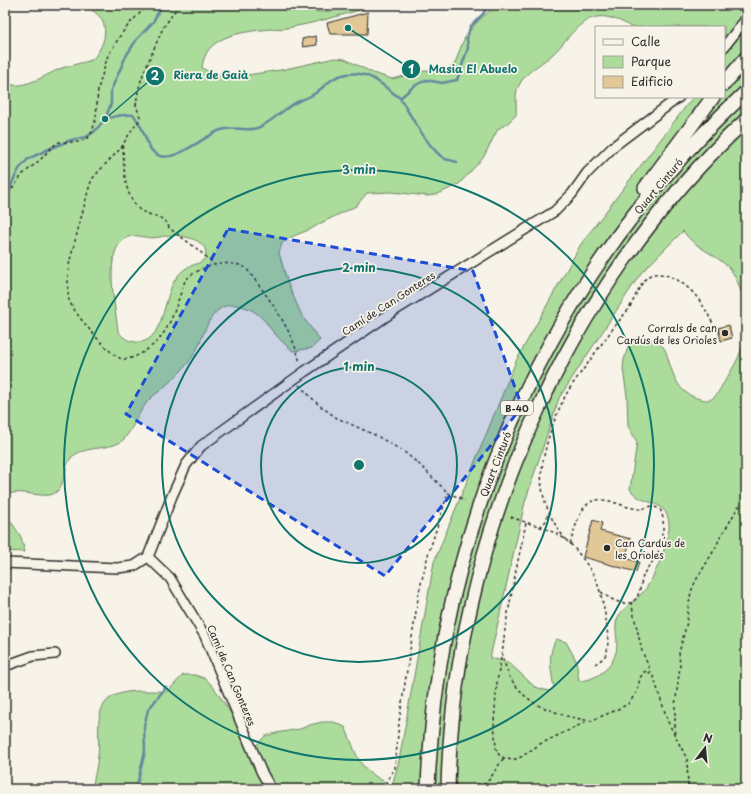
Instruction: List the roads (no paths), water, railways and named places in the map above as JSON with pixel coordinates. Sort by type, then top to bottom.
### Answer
[{"type":"highway","points":[[725,83],[746,58]]},
{"type":"highway","name":"Quart Cinturó","points":[[428,789],[432,726],[443,645],[457,580],[466,544],[480,503],[514,414],[552,338],[574,301],[619,234],[677,162],[746,92]]},
{"type":"highway","points":[[619,234],[636,200],[712,98]]},
{"type":"highway","name":"Quart Cinturó","points":[[448,789],[451,733],[462,652],[469,615],[480,569],[497,515],[520,452],[555,376],[584,324],[635,246],[664,208],[731,134],[746,120]]},
{"type":"highway","points":[[635,246],[667,216],[746,132]]},
{"type":"street","points":[[725,46],[746,19]]},
{"type":"street","name":"Camí de Can Gonteres","points":[[271,789],[261,771],[205,636],[170,578],[148,557],[186,465],[202,446],[304,372],[394,311],[555,211],[572,194],[587,173],[614,146],[678,98]]},
{"type":"street","points":[[5,563],[117,568],[134,566],[148,557]]},
{"type":"street","points":[[5,666],[33,656],[55,654]]},
{"type":"waterway","points":[[5,201],[19,169],[28,159],[71,140],[86,137],[94,132],[105,119],[111,104],[111,90],[126,56],[137,39],[153,22],[162,5]]},
{"type":"waterway","points":[[105,119],[134,115],[151,150],[163,157],[179,153],[221,130],[231,128],[255,129],[260,127],[295,103],[312,95],[332,79],[341,75],[356,74],[370,77],[400,98],[414,86],[426,80],[442,83],[457,80],[468,48],[467,39],[470,27],[486,9],[496,5]]},
{"type":"waterway","points":[[400,98],[420,131],[433,148],[445,159],[457,162]]},
{"type":"waterway","points":[[136,789],[145,751],[144,726],[148,710],[166,687]]},
{"type":"place","name":"Masia El Abuelo","points":[[348,28]]},
{"type":"place","name":"Riera de Gaià","points":[[105,119]]},
{"type":"place","name":"Corrals de can Cardús de les Orioles","points":[[725,333]]},
{"type":"place","name":"Can Cardús de les Orioles","points":[[607,548]]}]
